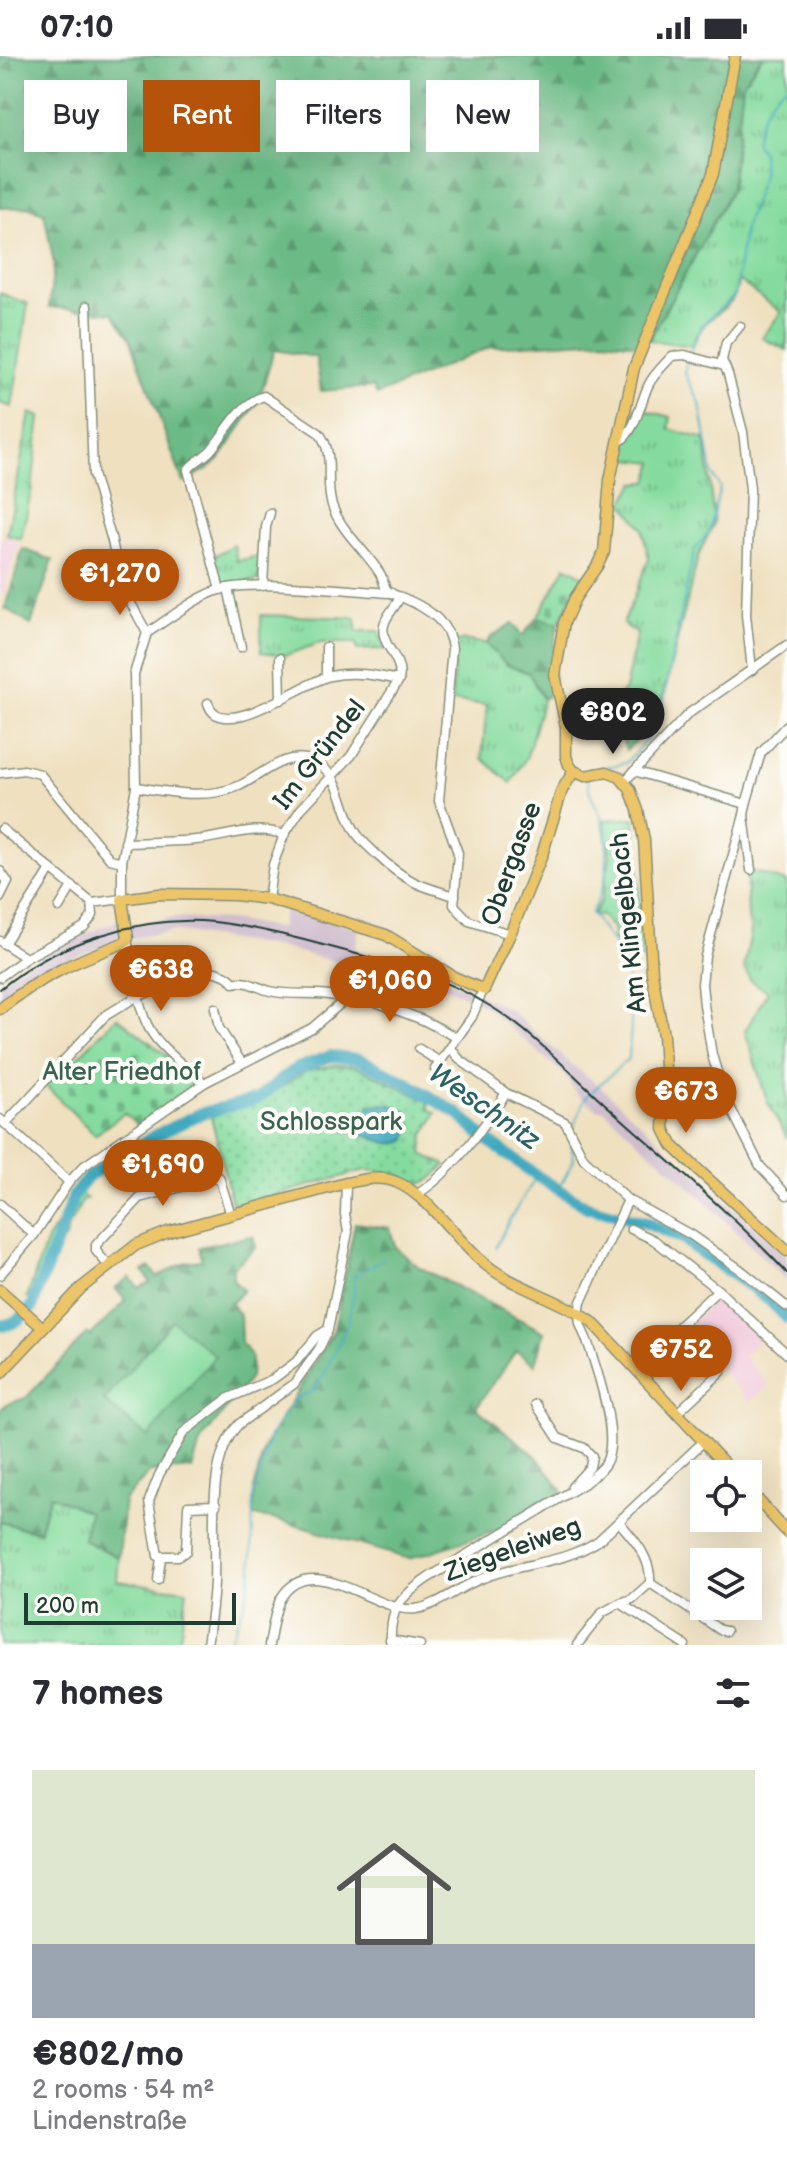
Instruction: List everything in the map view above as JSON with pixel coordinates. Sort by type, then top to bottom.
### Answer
[{"type":"main road","points":[[625,781],[614,773],[583,774],[567,761],[566,727],[556,687],[557,654],[564,623],[575,598],[604,552],[610,480],[638,356],[713,174],[735,56]]},
{"type":"main road","name":"Obergasse","points":[[483,990],[510,934],[554,821],[562,790],[583,774]]},
{"type":"main road","name":"Am Klingelbach","points":[[625,781],[638,810],[644,840],[650,957],[660,1005],[664,1048],[664,1129],[672,1145],[787,1251]]},
{"type":"main road","points":[[0,1009],[59,968],[127,941],[122,899],[166,894],[268,899],[386,935],[454,977],[483,990]]},
{"type":"main road","points":[[0,1374],[108,1265],[136,1245],[151,1238],[346,1183],[388,1179],[416,1195],[489,1268],[579,1313],[604,1333],[721,1460]]},
{"type":"main road","points":[[0,1290],[43,1328]]},
{"type":"main road","points":[[762,1504],[787,1532]]},
{"type":"street","points":[[87,306],[93,474],[121,585],[147,633]]},
{"type":"street","points":[[740,326],[724,348],[722,360],[743,432],[750,489],[746,615],[752,670]]},
{"type":"street","points":[[619,442],[632,425],[649,384],[672,356],[689,356],[725,366]]},
{"type":"street","points":[[241,647],[188,470],[211,451],[230,423],[252,402],[264,396],[323,438],[329,464],[332,505],[391,593]]},
{"type":"street","points":[[263,586],[266,527],[270,513]]},
{"type":"street","points":[[92,903],[122,899],[122,862],[136,787],[134,674],[147,633],[205,596],[224,589],[263,586],[391,593],[437,617],[451,637],[439,801],[458,853],[455,907],[465,918],[510,934]]},
{"type":"street","points":[[208,703],[210,711],[218,717],[228,718],[281,700],[326,676],[362,673],[399,680],[400,667],[384,637],[383,626],[400,597]]},
{"type":"street","points":[[625,781],[688,714],[787,645]]},
{"type":"street","points":[[326,647],[326,676]]},
{"type":"street","points":[[280,658],[281,700]]},
{"type":"street","name":"Im Gründel","points":[[268,899],[273,865],[284,835],[301,809],[367,735],[399,680]]},
{"type":"street","points":[[787,725],[761,753],[705,956],[702,984],[712,1055],[724,1095],[756,1159],[787,1195]]},
{"type":"street","points":[[136,787],[177,793],[209,793],[240,786],[277,764],[298,758],[312,761],[332,775],[352,826],[364,843],[406,880],[455,896]]},
{"type":"street","points":[[0,773],[24,770],[40,774],[110,859],[122,862]]},
{"type":"street","points":[[634,771],[746,804]]},
{"type":"street","points":[[744,815],[751,870]]},
{"type":"street","points":[[0,977],[26,958],[84,927],[93,915],[92,903],[2,829]]},
{"type":"street","points":[[125,843],[199,840],[257,829],[284,835]]},
{"type":"street","points":[[26,958],[2,943],[51,869]]},
{"type":"street","points":[[0,871],[8,882],[0,898]]},
{"type":"street","points":[[59,908],[72,886]]},
{"type":"street","points":[[127,941],[139,996],[153,1036],[204,1083]]},
{"type":"street","points":[[69,1182],[3,1121],[105,1016],[139,996],[203,971],[274,993],[368,999],[428,1022],[456,1037]]},
{"type":"street","name":"Obergasse","points":[[419,1049],[438,1065],[478,1006],[483,990]]},
{"type":"street","points":[[0,1275],[34,1235],[69,1182],[84,1166],[204,1083],[312,1028],[346,999]]},
{"type":"street","points":[[215,1008],[219,1028],[242,1063]]},
{"type":"street","points":[[451,1048],[459,1059],[506,1093],[561,1119],[572,1132],[584,1159],[626,1205],[691,1235],[787,1307]]},
{"type":"street","points":[[416,1195],[442,1175],[488,1120],[506,1093]]},
{"type":"street","points":[[108,1265],[96,1251],[96,1245],[140,1198],[219,1177],[231,1215]]},
{"type":"street","points":[[207,1645],[214,1584],[220,1454],[231,1432],[247,1416],[294,1384],[328,1330],[348,1232],[346,1183]]},
{"type":"street","points":[[0,1204],[34,1235]]},
{"type":"street","points":[[420,1645],[391,1642],[392,1616],[407,1593],[585,1483],[606,1462],[609,1425],[590,1347],[578,1323],[581,1302],[626,1205]]},
{"type":"street","points":[[631,1229],[654,1240],[718,1290],[787,1354]]},
{"type":"street","points":[[635,1367],[718,1290]]},
{"type":"street","points":[[158,1580],[161,1558],[149,1501],[159,1475],[184,1432],[227,1399],[273,1379],[296,1362],[317,1336],[328,1330]]},
{"type":"street","points":[[677,1413],[721,1372]]},
{"type":"street","points":[[536,1404],[558,1438],[584,1448],[592,1456],[590,1467],[560,1498]]},
{"type":"street","name":"Ziegeleiweg","points":[[396,1606],[419,1608],[479,1579],[565,1558],[598,1541],[704,1441]]},
{"type":"street","points":[[161,1558],[181,1555],[186,1551],[188,1506],[216,1505]]},
{"type":"street","points":[[577,1645],[604,1611],[632,1599],[650,1583],[650,1570],[636,1542],[619,1522]]},
{"type":"street","points":[[269,1645],[280,1599],[300,1581],[331,1581],[396,1606]]},
{"type":"street","points":[[650,1583],[726,1631]]},
{"type":"street","points":[[620,1603],[685,1645]]},
{"type":"shaded area","points":[[0,536],[20,542],[0,601]]},
{"type":"shaded area","points":[[284,909],[359,929],[355,949],[445,978],[510,1010],[602,1088],[787,1257],[787,1281],[705,1201],[604,1110],[598,1110],[577,1094],[564,1074],[492,1010],[449,988],[283,948],[173,931],[123,940],[76,956],[45,972],[0,1004],[0,981],[12,972],[55,948],[119,920],[132,925],[170,918],[230,920],[280,929]]},
{"type":"shaded area","points":[[720,1297],[764,1336],[743,1356],[769,1385],[750,1402],[696,1343],[669,1368],[656,1353]]},
{"type":"green space","points":[[0,56],[763,56],[743,83],[731,190],[649,340],[636,344],[605,340],[490,347],[377,395],[373,387],[321,391],[316,357],[274,350],[259,400],[220,458],[208,469],[183,482],[130,338],[113,313],[49,307],[54,264],[44,213],[27,207],[0,208]]},
{"type":"green space","points":[[763,56],[787,56],[787,350],[762,338],[781,312],[738,280],[731,301],[705,324],[691,346],[649,340],[731,190],[743,83]]},
{"type":"green space","points":[[0,293],[28,304],[12,407],[0,403]]},
{"type":"green space","points":[[636,408],[671,417],[669,429],[705,439],[714,523],[699,554],[657,721],[626,750],[613,703],[625,689],[637,633],[623,624],[649,559],[642,528],[623,503],[635,483],[648,482],[654,462],[620,458]]},
{"type":"green space","points":[[30,413],[40,417],[32,488],[21,539],[7,535]]},
{"type":"green space","points":[[234,545],[237,561],[264,555],[258,580],[222,585],[212,557]]},
{"type":"green space","points":[[23,549],[53,560],[31,625],[5,608]]},
{"type":"green space","points":[[566,566],[583,576],[558,624],[537,618]]},
{"type":"green space","points":[[261,615],[356,618],[356,631],[378,631],[386,649],[357,650],[356,643],[320,643],[286,655],[261,652]]},
{"type":"green space","points":[[537,618],[558,624],[553,653],[553,693],[543,699],[529,673],[507,665],[486,644],[512,623],[522,636]]},
{"type":"green space","points":[[464,640],[486,644],[507,665],[529,673],[543,699],[527,756],[511,783],[482,758],[487,705],[452,701],[455,643]]},
{"type":"green space","points":[[635,818],[643,959],[625,960],[612,940],[613,929],[601,916],[592,915],[601,901],[610,856],[604,820]]},
{"type":"green space","points":[[746,870],[787,882],[787,1138],[768,1103],[745,1031],[768,991],[751,981],[744,968],[751,932]]},
{"type":"green space","name":"Alter Friedhof","points":[[117,1017],[197,1079],[196,1085],[138,1125],[124,1113],[95,1135],[44,1084],[66,1060],[71,1064]]},
{"type":"green space","name":"Schlosspark","points":[[335,1065],[356,1066],[428,1101],[430,1109],[437,1113],[424,1135],[422,1154],[446,1165],[430,1180],[420,1184],[389,1172],[365,1170],[237,1206],[232,1203],[211,1116],[258,1103],[305,1071]]},
{"type":"green space","points":[[78,1192],[87,1199],[83,1200],[66,1237],[50,1261],[42,1284],[35,1295],[27,1297],[47,1240]]},
{"type":"green space","points":[[355,1223],[390,1228],[395,1247],[419,1267],[544,1332],[535,1364],[516,1351],[476,1408],[536,1456],[563,1491],[505,1528],[409,1559],[278,1520],[253,1516],[254,1489],[264,1447],[334,1330]]},
{"type":"green space","points":[[253,1236],[256,1247],[233,1268],[233,1280],[243,1290],[231,1304],[240,1315],[241,1343],[251,1356],[250,1378],[201,1441],[192,1469],[150,1472],[124,1500],[119,1557],[83,1540],[89,1512],[50,1495],[39,1532],[0,1522],[0,1410],[7,1404],[26,1398],[87,1333],[90,1336],[126,1301],[115,1288],[130,1277],[139,1288],[150,1282],[143,1271],[150,1267],[157,1277],[186,1262],[202,1260],[199,1247]]},
{"type":"green space","points":[[172,1320],[215,1356],[148,1437],[104,1401]]},
{"type":"green space","points":[[50,1495],[90,1512],[83,1540],[119,1557],[117,1581],[187,1590],[179,1645],[0,1645],[0,1522],[39,1532]]},
{"type":"water","points":[[389,1104],[408,1112],[410,1128],[407,1140],[390,1143],[344,1131],[344,1122],[354,1115],[368,1112],[369,1105]]},
{"type":"waterway","points":[[689,353],[705,322],[735,295],[744,229],[763,175],[762,153],[755,142],[757,133],[769,103],[787,85]]},
{"type":"waterway","points":[[601,768],[626,763],[652,733],[660,718],[694,551],[709,532],[720,487],[712,474],[700,403],[685,374],[687,359]]},
{"type":"waterway","points":[[573,1129],[585,1098],[629,1058],[632,1006],[624,959],[591,913],[601,891],[607,857],[605,833],[588,779]]},
{"type":"waterway","name":"Weschnitz","points":[[0,1326],[18,1320],[32,1307],[74,1195],[88,1177],[156,1135],[202,1113],[257,1099],[295,1069],[331,1056],[359,1059],[406,1082],[457,1113],[482,1136],[537,1176],[587,1207],[647,1223],[682,1239],[769,1300],[787,1318]]},
{"type":"waterway","points":[[558,1190],[574,1160],[571,1142]]},
{"type":"waterway","points":[[496,1247],[537,1176]]},
{"type":"waterway","points":[[227,1645],[245,1603],[252,1568],[253,1497],[270,1436],[295,1398],[313,1391],[324,1375],[348,1323],[354,1276],[384,1259]]},
{"type":"railway","points":[[0,989],[23,972],[73,945],[129,928],[186,921],[214,922],[276,933],[417,972],[472,996],[521,1028],[721,1208],[787,1273]]}]
